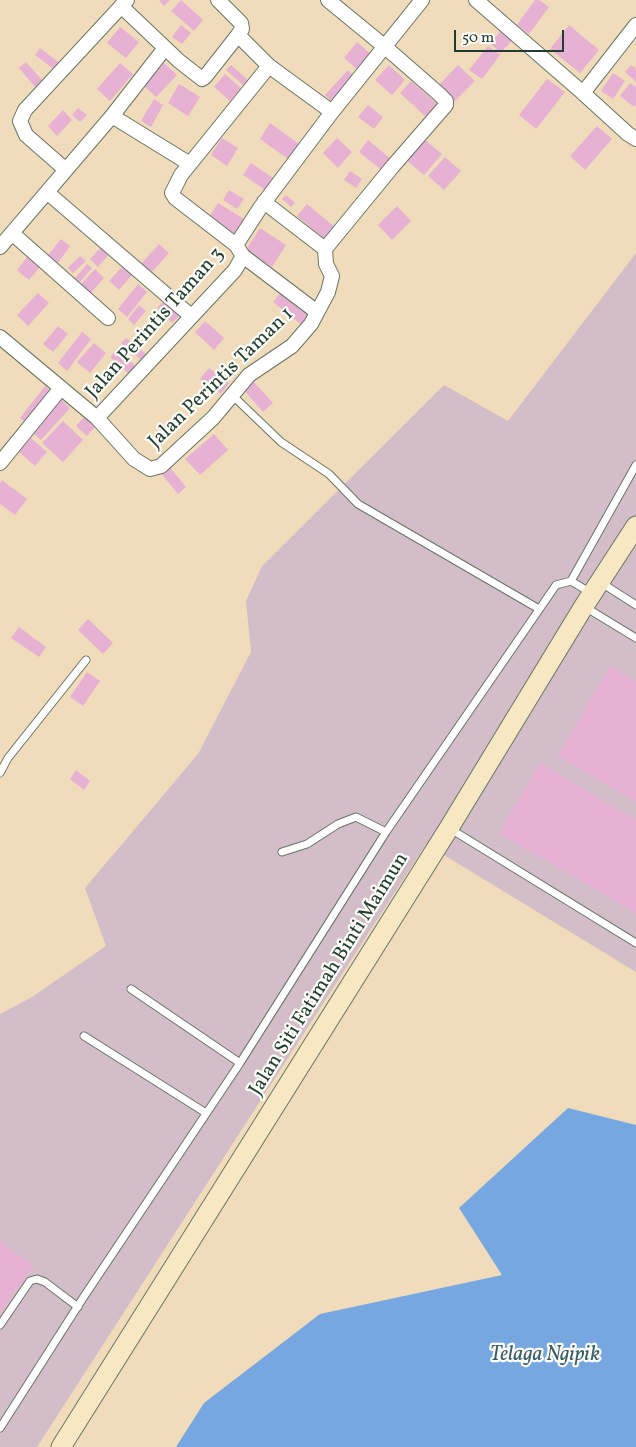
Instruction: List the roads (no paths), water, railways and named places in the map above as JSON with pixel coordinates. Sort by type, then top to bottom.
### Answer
[{"type":"street","points":[[66,170],[26,135],[20,121],[25,110],[124,3],[165,48],[202,79],[242,29],[241,23],[218,0]]},
{"type":"street","points":[[264,202],[325,249],[446,105],[446,101],[439,94],[328,0]]},
{"type":"street","name":"Jalan Perintis Taman 3","points":[[97,418],[235,270],[240,250],[264,202],[332,112],[422,0]]},
{"type":"street","points":[[476,0],[636,139]]},
{"type":"street","points":[[583,93],[636,25]]},
{"type":"street","points":[[238,36],[269,66],[332,112]]},
{"type":"street","points":[[0,247],[112,116],[165,48]]},
{"type":"street","points":[[269,66],[181,175],[172,193],[175,198],[317,312]]},
{"type":"street","points":[[112,116],[190,164]]},
{"type":"street","points":[[48,193],[191,316]]},
{"type":"street","points":[[13,234],[108,318]]},
{"type":"street","name":"Jalan Perintis Taman 1","points":[[97,418],[134,459],[150,469],[161,466],[213,418],[249,376],[292,346],[311,324],[328,292],[332,276],[326,264],[325,249]]},
{"type":"street","points":[[0,338],[97,418]]},
{"type":"street","points":[[0,463],[61,388]]},
{"type":"street","name":"Jalan Siti Fatimah Binti Maimun","points":[[61,1447],[636,526]]},
{"type":"lane","points":[[232,395],[281,442],[329,474],[358,504],[539,609]]},
{"type":"lane","points":[[0,1428],[78,1306],[240,1063],[386,832],[556,585],[571,581],[636,465]]},
{"type":"lane","points":[[571,581],[592,594],[636,638]]},
{"type":"lane","points":[[592,594],[636,604]]},
{"type":"lane","points":[[0,773],[8,758],[28,731],[86,660]]},
{"type":"lane","points":[[282,852],[307,844],[338,824],[356,817],[386,832]]},
{"type":"lane","points":[[449,828],[636,943]]},
{"type":"lane","points":[[131,989],[240,1063]]},
{"type":"lane","points":[[84,1036],[206,1113]]},
{"type":"lane","points":[[0,1325],[30,1281],[37,1279],[45,1282],[78,1306]]},
{"type":"water","name":"Telaga Ngipik","points":[[568,1108],[636,1125],[636,1447],[176,1447],[204,1403],[320,1314],[502,1275],[459,1208]]}]
